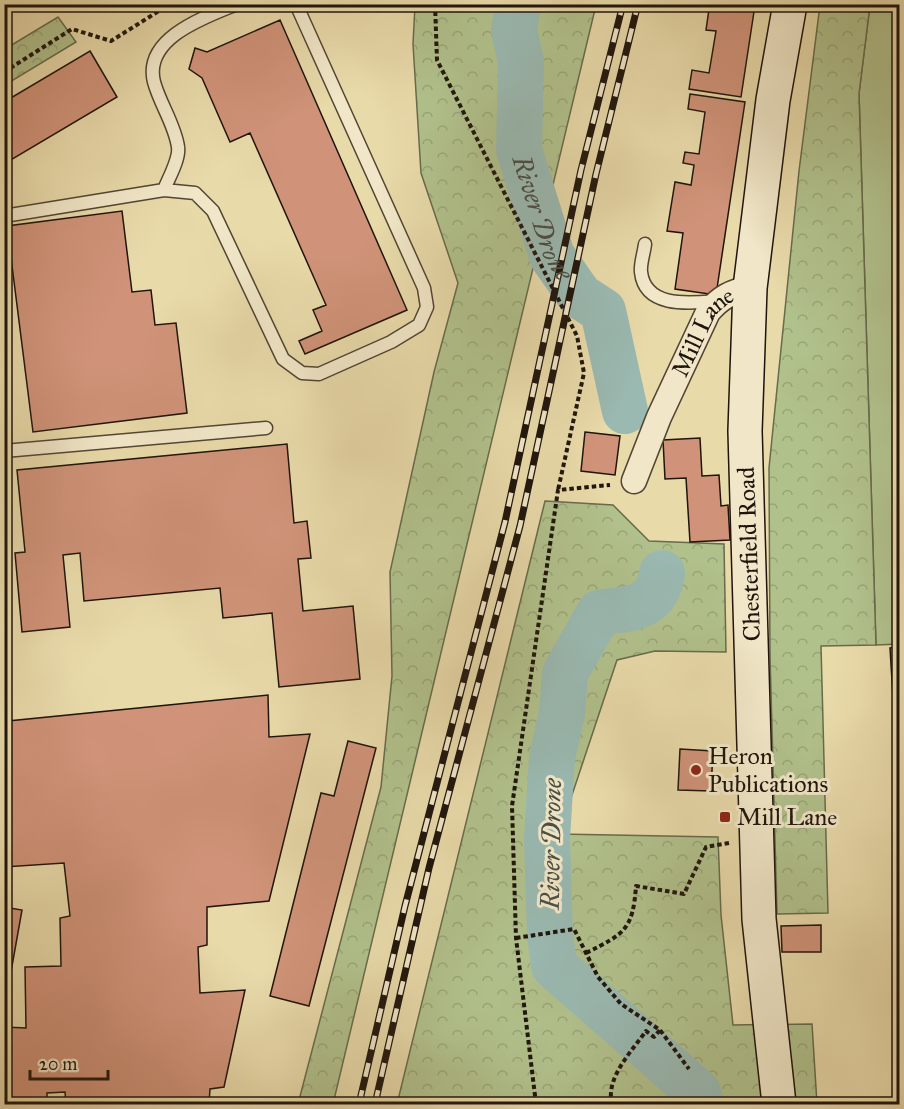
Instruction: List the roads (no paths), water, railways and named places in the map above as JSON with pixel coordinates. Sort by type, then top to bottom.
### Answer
[{"type":"main road","name":"Chesterfield Road","points":[[779,1104],[759,919],[745,431],[750,288],[773,100],[790,4]]},
{"type":"street","name":"Mill Lane","points":[[634,481],[658,417],[708,312],[730,292],[750,288]]},
{"type":"lane","points":[[164,190],[178,148],[154,81],[153,62],[166,41],[208,16],[237,4]]},
{"type":"lane","points":[[4,216],[164,190],[195,193],[213,211],[283,358],[302,373],[319,374],[391,342],[419,325],[427,307],[424,288],[296,4]]},
{"type":"lane","points":[[645,244],[641,273],[647,288],[659,298],[682,304],[718,301]]},
{"type":"lane","points":[[4,451],[266,428]]},
{"type":"waterway","name":"River Drone","points":[[518,4],[514,30],[521,62],[519,150],[552,256],[580,296],[603,311],[625,411]]},
{"type":"waterway","name":"River Drone","points":[[662,573],[659,585],[648,601],[631,608],[599,613],[565,673],[562,713],[552,758],[547,838],[550,934],[554,966],[698,1092],[701,1104]]},
{"type":"railway","points":[[359,1104],[405,906],[505,522],[581,170],[623,4]]},
{"type":"railway","points":[[375,1104],[429,868],[520,526],[596,174],[638,4]]},
{"type":"place","name":"Heron Publications","points":[[696,770]]},
{"type":"place","name":"Mill Lane","points":[[725,817]]}]
